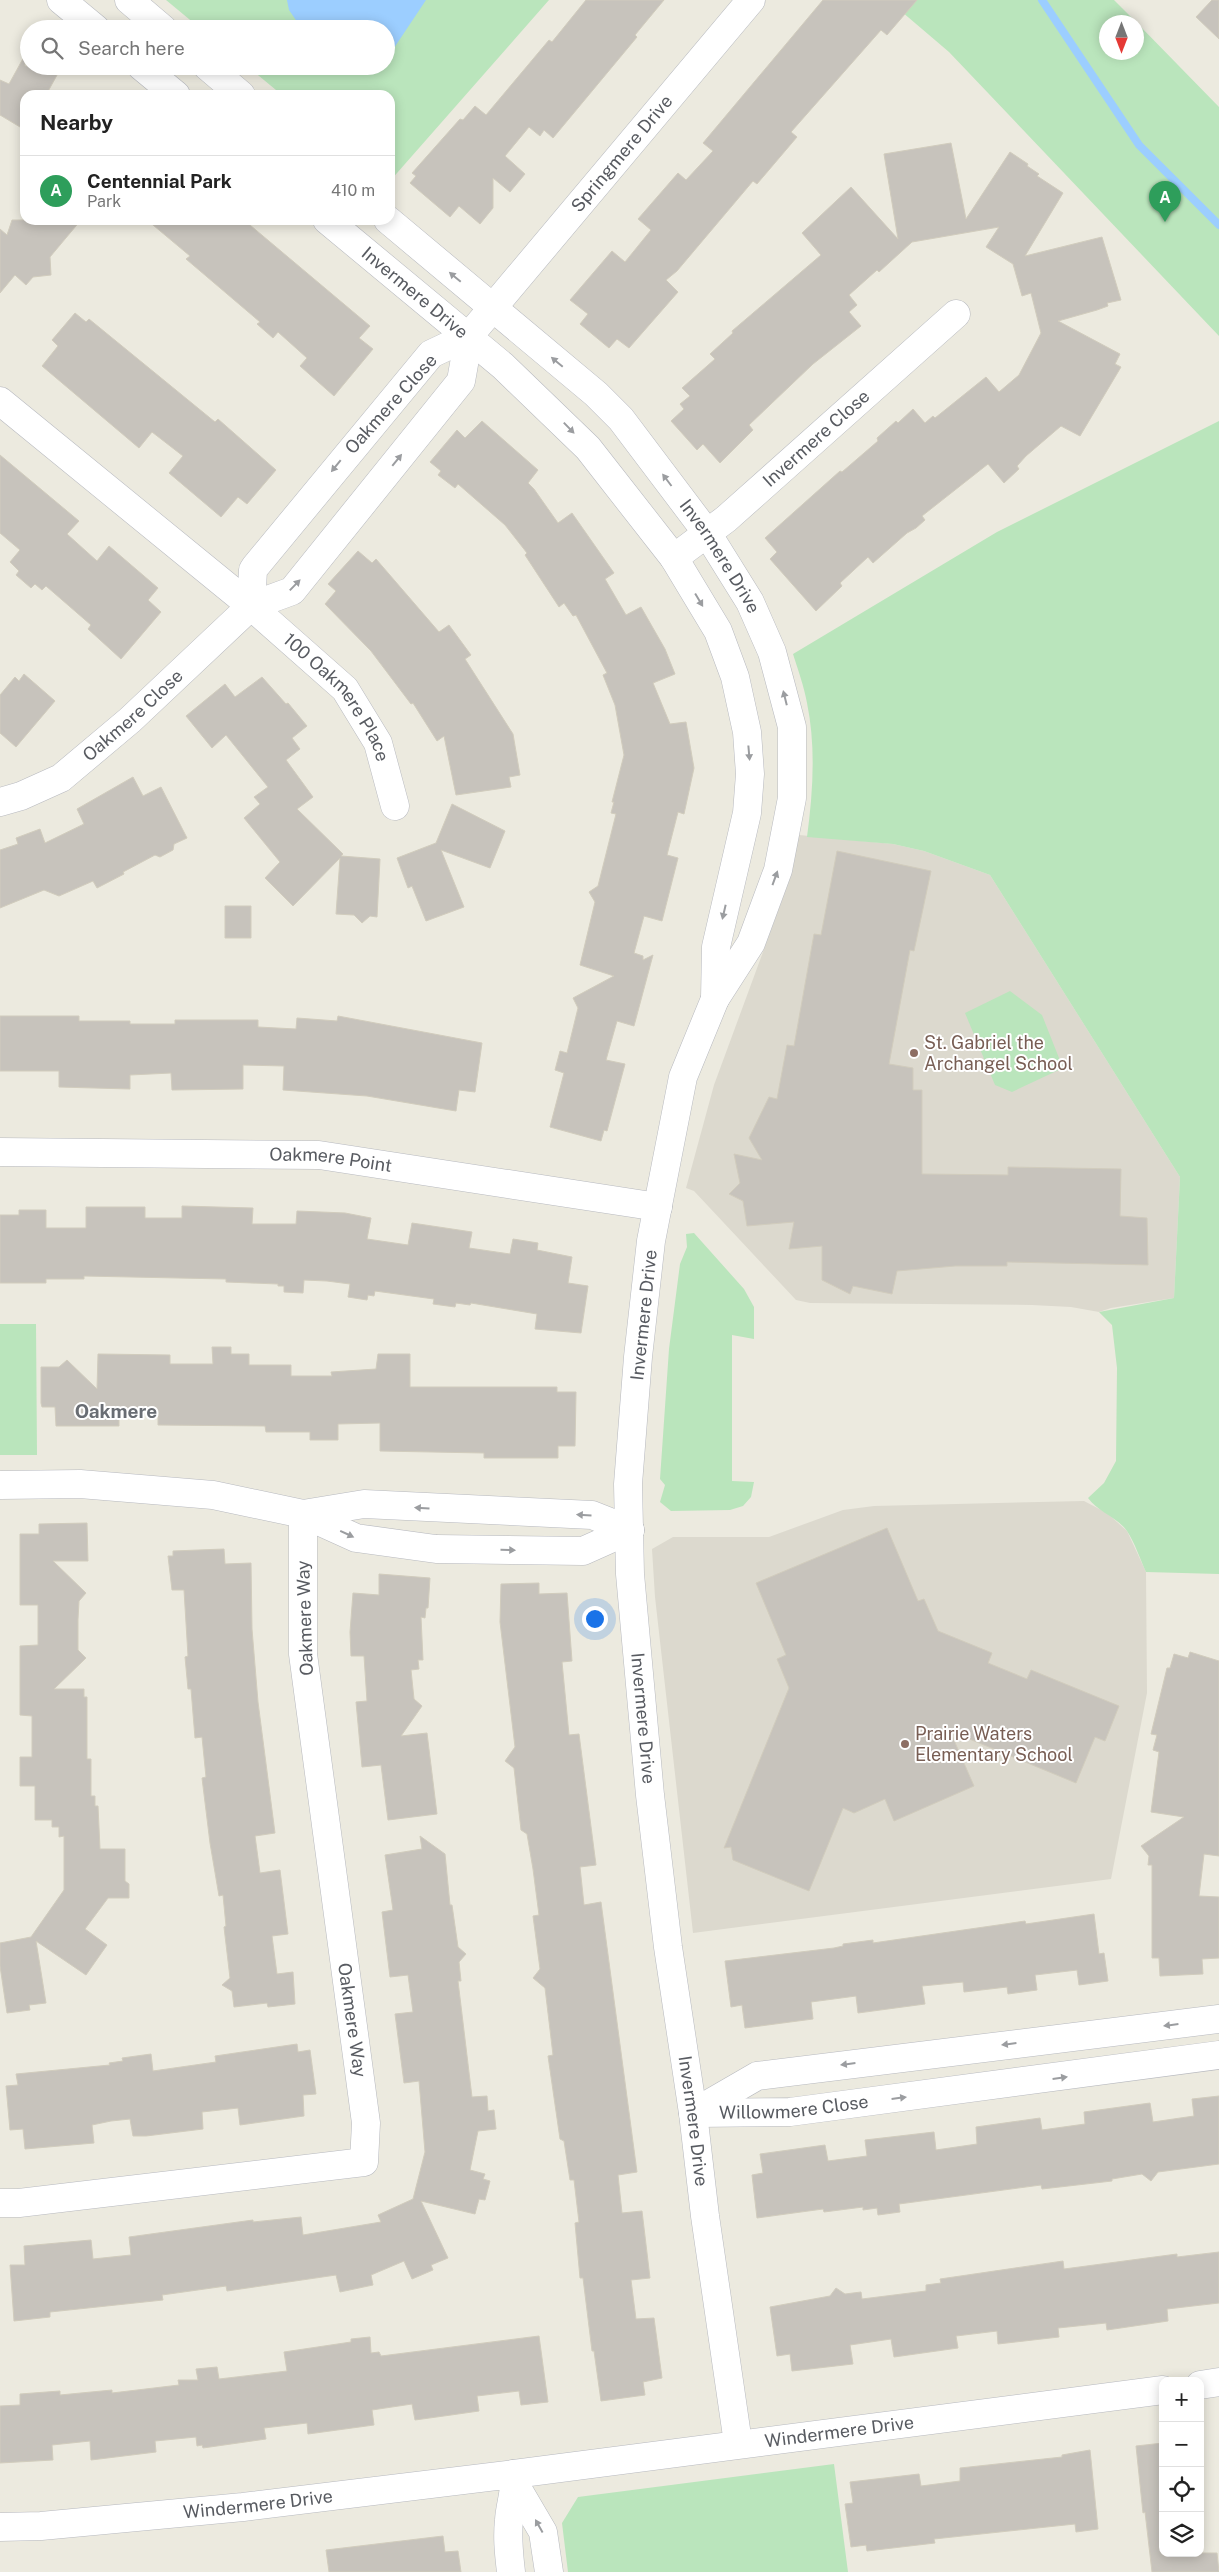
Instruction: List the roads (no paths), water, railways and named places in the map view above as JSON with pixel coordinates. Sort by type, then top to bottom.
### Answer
[{"type":"street","points":[[61,0],[85,20]]},
{"type":"street","points":[[129,0],[152,20]]},
{"type":"street","name":"Springmere Drive","points":[[468,336],[751,0]]},
{"type":"street","points":[[152,75],[170,90]]},
{"type":"street","points":[[218,75],[235,90]]},
{"type":"street","name":"Invermere Drive","points":[[333,225],[468,336],[558,416],[588,448],[674,558],[718,631],[735,678],[747,732],[750,774],[748,813],[716,947],[715,999]]},
{"type":"street","name":"Invermere Drive","points":[[394,225],[596,394],[621,419],[707,533],[750,602],[772,652],[792,727],[792,798],[778,870],[751,943],[715,999],[682,1077],[651,1241],[638,1357],[628,1484],[630,1574],[650,1795],[668,1946],[693,2113],[705,2216],[738,2444]]},
{"type":"street","name":"Invermere Close","points":[[674,558],[726,519],[956,314]]},
{"type":"street","name":"Oakmere Close","points":[[251,606],[255,567],[431,354],[468,336]]},
{"type":"street","name":"Oakmere Close","points":[[0,802],[21,796],[61,778],[130,720],[251,606],[292,590],[461,381],[468,336]]},
{"type":"street","points":[[0,401],[251,606]]},
{"type":"street","name":"100 Oakmere Place","points":[[251,606],[345,689],[378,743],[395,806]]},
{"type":"street","name":"Oakmere Point","points":[[0,1152],[320,1155],[658,1207]]},
{"type":"street","points":[[0,1485],[80,1484],[213,1494],[303,1514],[356,1538],[436,1549],[583,1551],[630,1530]]},
{"type":"street","points":[[303,1514],[364,1504],[592,1515],[630,1530]]},
{"type":"street","name":"Oakmere Way","points":[[0,2203],[19,2203],[364,2162],[366,2123],[303,1654],[303,1514]]},
{"type":"street","name":"Willowmere Close","points":[[693,2113],[757,2076],[1219,2019]]},
{"type":"street","name":"Willowmere Close","points":[[693,2113],[790,2112],[1219,2055]]},
{"type":"street","points":[[1204,2384],[1219,2382]]},
{"type":"street","name":"Windermere Drive","points":[[0,2527],[41,2526],[515,2480],[738,2444],[830,2434],[1159,2391]]},
{"type":"street","points":[[511,2572],[508,2531],[515,2480]]},
{"type":"street","points":[[515,2480],[543,2532],[549,2572]]},
{"type":"water","points":[[287,0],[426,0],[395,46],[395,20],[296,20],[289,10]]},
{"type":"waterway","points":[[1042,0],[1139,145],[1219,225]]},
{"type":"place","name":"Centennial Park","points":[[1165,222]]},
{"type":"place","name":"St. Gabriel the Archangel School","points":[[914,1053]]},
{"type":"place","name":"Prairie Waters Elementary School","points":[[905,1744]]},
{"type":"district","name":"Oakmere","points":[[116,1411]]}]
